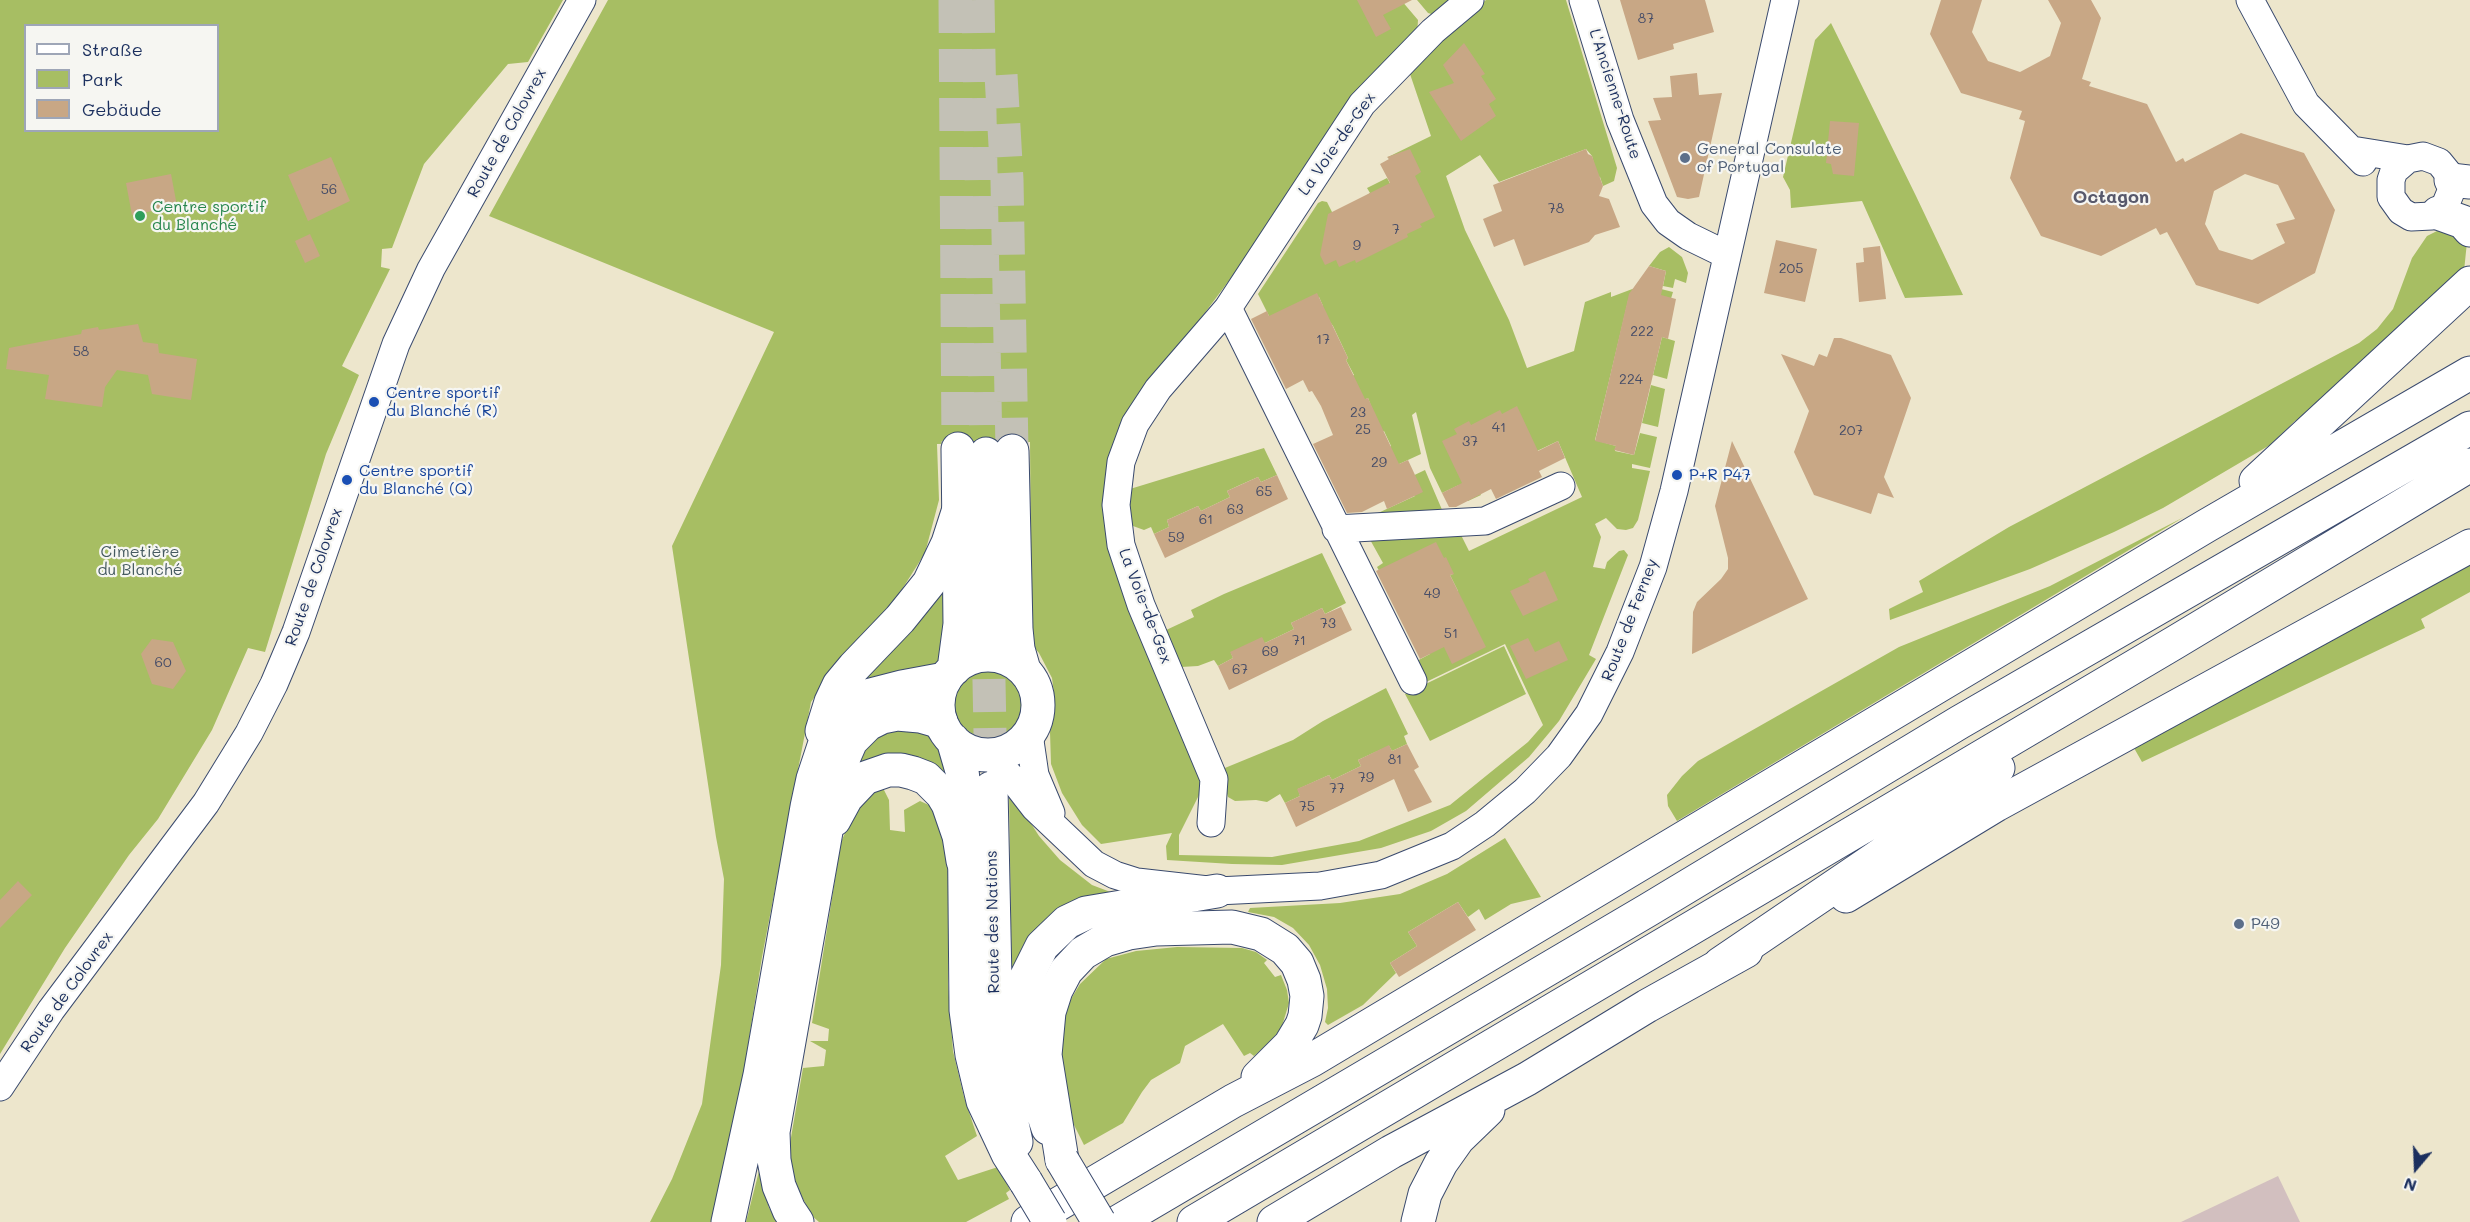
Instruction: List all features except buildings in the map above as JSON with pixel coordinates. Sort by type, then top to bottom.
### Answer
[{"type":"main road","points":[[2438,213],[2463,222],[2470,230]]},
{"type":"main road","points":[[2206,526],[2470,283]]},
{"type":"main road","points":[[1028,1222],[1233,1101],[1312,1060],[2206,526],[2470,373]]},
{"type":"main road","points":[[1118,1222],[1648,910],[1960,722],[2470,428]]},
{"type":"main road","points":[[728,1222],[760,1075],[803,830],[826,716],[839,686],[900,619],[928,583],[948,543],[959,509],[985,451]]},
{"type":"main road","points":[[985,451],[988,630]]},
{"type":"main road","points":[[797,1222],[779,1186],[774,1160],[774,1132],[836,775],[846,750],[856,735],[868,724],[890,715],[914,715],[947,731],[967,750],[988,754],[1009,750],[1029,734],[1035,721],[1038,708],[1032,681],[1024,670],[1018,649],[985,451]]},
{"type":"main road","points":[[1194,1222],[2139,664],[2470,465]]},
{"type":"main road","points":[[959,509],[960,624],[950,674],[938,702],[962,771],[964,788],[966,1010],[975,1074],[983,1101],[996,1131],[1050,1222]]},
{"type":"main road","points":[[1720,964],[1794,927],[2006,800],[2470,546]]},
{"type":"main road","points":[[818,762],[834,728],[860,700],[895,688],[950,674],[976,656],[1002,657],[1024,670]]},
{"type":"main road","points":[[1282,1218],[1431,1129],[1527,1079],[1720,964],[1919,829],[2139,664]]},
{"type":"main road","points":[[824,851],[838,811],[855,787],[875,773],[901,770],[926,778],[942,794],[953,816],[963,861]]},
{"type":"main road","name":"Route des Nations","points":[[991,788],[996,1028],[1008,1105],[1026,1182]]},
{"type":"main road","points":[[1099,1222],[1062,1160],[1041,1112],[1029,1071],[1023,1039],[1023,999],[1030,967],[1051,936],[1067,922],[1086,913],[1217,891]]},
{"type":"main road","points":[[1062,1160],[1046,1061],[1049,1012],[1060,981],[1074,962],[1093,946],[1110,938],[1156,929],[1232,927],[1269,937],[1292,956],[1306,987],[1306,1006],[1302,1025],[1284,1052],[1233,1101]]},
{"type":"main road","name":"Route des Nations","points":[[1001,1055],[1013,1086],[1027,1112],[1062,1160]]},
{"type":"main road","points":[[1418,1222],[1432,1178],[1449,1151],[1482,1115],[1527,1079]]},
{"type":"street","name":"Route de Colovrex","points":[[0,1088],[51,1010],[201,811],[254,725],[296,632],[396,344],[431,269],[582,0]]},
{"type":"street","name":"La Voie-de-Gex","points":[[1210,823],[1214,779],[1141,605],[1121,545],[1116,506],[1121,462],[1136,424],[1158,389],[1228,308],[1362,104],[1433,31],[1470,0]]},
{"type":"street","name":"L'Ancienne-Route","points":[[1583,0],[1620,120],[1654,204],[1668,222],[1688,236],[1727,255]]},
{"type":"street","name":"Route de Ferney","points":[[988,754],[1011,777],[1035,808],[1084,857],[1115,875],[1152,885],[1217,891],[1338,884],[1381,875],[1452,846],[1485,824],[1525,791],[1559,756],[1589,714],[1608,680],[1653,567],[1674,491],[1785,0]]},
{"type":"street","points":[[2250,0],[2306,104],[2390,189],[2394,203],[2402,211],[2421,218],[2438,213],[2461,181],[2431,158],[2423,156],[2408,159],[2352,150]]},
{"type":"street","points":[[2390,189],[2394,171],[2408,159]]},
{"type":"street","points":[[1228,308],[1413,681]]},
{"type":"street","points":[[1336,529],[1485,521],[1561,486]]},
{"type":"street","name":"Route de Ferney","points":[[1029,734],[1035,775],[1060,831]]},
{"type":"shaded area","points":[[2278,1176],[2300,1222],[2181,1222]]},
{"type":"green space","name":"Cimetière du Blanché","points":[[0,0],[563,0],[528,62],[508,64],[424,164],[392,248],[382,249],[381,267],[390,269],[342,366],[359,375],[326,454],[265,652],[248,648],[212,730],[158,819],[129,855],[65,948],[0,1054]]},
{"type":"green space","points":[[608,0],[1401,0],[1418,20],[1417,35],[1201,318],[1124,429],[1108,473],[1206,781],[1179,835],[1179,855],[1272,857],[1359,841],[1450,805],[1528,742],[1543,725],[1505,644],[1424,683],[1413,663],[1430,654],[1420,635],[1431,605],[1458,591],[1450,575],[1453,574],[1382,576],[1377,567],[1383,563],[1368,536],[1458,529],[1469,551],[1582,497],[1558,441],[1474,481],[1481,495],[1468,501],[1459,485],[1442,493],[1430,468],[1416,412],[1412,415],[1421,454],[1397,465],[1389,448],[1391,446],[1384,431],[1381,432],[1368,398],[1360,402],[1349,378],[1354,375],[1346,360],[1348,358],[1333,326],[1322,311],[1323,306],[1319,297],[1275,328],[1258,294],[1318,203],[1327,202],[1335,218],[1370,193],[1367,188],[1387,178],[1393,189],[1401,185],[1388,157],[1431,136],[1410,74],[1456,25],[1486,0],[1566,0],[1617,168],[1614,181],[1603,186],[1600,177],[1597,176],[1592,156],[1586,149],[1499,182],[1480,155],[1446,176],[1465,230],[1509,320],[1527,368],[1574,351],[1585,302],[1611,292],[1611,297],[1635,288],[1649,286],[1673,292],[1669,305],[1628,301],[1595,440],[1616,446],[1615,451],[1634,455],[1640,433],[1657,437],[1650,468],[1632,464],[1632,468],[1650,471],[1638,520],[1633,528],[1617,529],[1606,518],[1595,524],[1601,537],[1593,567],[1605,569],[1607,562],[1619,551],[1624,550],[1628,555],[1589,655],[1596,659],[1559,721],[1529,757],[1466,811],[1431,831],[1381,848],[1282,865],[1167,860],[1166,846],[1172,833],[1101,844],[1082,825],[1062,793],[1051,764],[1050,732],[1055,701],[1052,678],[1039,653],[1028,640],[1031,565],[1030,442],[937,444],[939,500],[925,553],[894,602],[860,636],[811,702],[762,957],[741,1089],[713,1222],[650,1222],[672,1179],[702,1104],[721,965],[724,879],[672,546],[774,332],[489,216]]},
{"type":"green space","points":[[1417,0],[1457,0],[1438,16],[1428,13]]},
{"type":"green space","points":[[1831,23],[1963,295],[1905,298],[1862,201],[1791,208],[1790,190],[1783,177],[1815,40]]},
{"type":"green space","points":[[2441,229],[2467,242],[2464,271],[2338,395],[2295,421],[2270,445],[2163,508],[2114,532],[2030,569],[1890,620],[1889,609],[1923,592],[1919,581],[2009,527],[2359,343],[2377,329],[2393,309],[2412,258],[2427,236]]},
{"type":"green space","points":[[1669,247],[1682,257],[1688,273],[1686,283],[1675,279],[1673,288],[1663,286],[1666,271],[1649,266],[1660,252]]},
{"type":"green space","points":[[1662,337],[1675,341],[1667,379],[1653,375]]},
{"type":"green space","points":[[1651,385],[1665,389],[1658,427],[1642,423]]},
{"type":"green space","points":[[1264,448],[1277,475],[1261,482],[1258,477],[1227,491],[1230,497],[1201,511],[1198,506],[1167,520],[1169,527],[1154,534],[1151,527],[1144,530],[1133,526],[1127,511],[1130,489]]},
{"type":"green space","points":[[1425,470],[1443,512],[1378,513],[1415,496],[1404,480]]},
{"type":"green space","points":[[2184,517],[1677,821],[1668,806],[1667,795],[1698,761],[1899,647],[2050,586]]},
{"type":"green space","points":[[1322,553],[1346,603],[1325,614],[1322,608],[1291,623],[1294,629],[1265,643],[1231,653],[1233,658],[1218,666],[1214,660],[1198,666],[1181,667],[1164,631],[1194,617],[1191,610]]},
{"type":"green space","points":[[2470,560],[2470,592],[2421,619],[2425,628],[2142,762],[2134,748]]},
{"type":"green space","points":[[946,569],[946,654],[937,665],[847,689]]},
{"type":"green space","points":[[1504,646],[1526,694],[1430,741],[1405,694]]},
{"type":"green space","points":[[996,668],[1009,674],[1018,683],[1022,689],[1024,703],[1022,717],[1014,728],[1003,736],[982,738],[964,728],[956,717],[954,696],[964,678],[975,670]]},
{"type":"green space","points":[[1386,688],[1408,734],[1404,736],[1407,744],[1392,751],[1389,746],[1358,760],[1361,766],[1332,780],[1329,775],[1298,789],[1300,796],[1285,803],[1280,794],[1267,802],[1235,801],[1228,797],[1220,770],[1293,740],[1323,721]]},
{"type":"green space","points":[[878,729],[929,732],[946,754],[955,777],[844,773]]},
{"type":"green space","points":[[882,786],[889,800],[890,830],[905,832],[904,810],[920,801],[931,806],[943,839],[948,872],[948,984],[953,1051],[964,1097],[977,1136],[945,1156],[958,1180],[998,1167],[1010,1190],[1006,1193],[1009,1199],[966,1222],[819,1222],[811,1215],[793,1178],[789,1149],[803,1068],[824,1066],[826,1050],[810,1041],[828,1041],[829,1029],[812,1023],[841,842],[858,804]]},
{"type":"green space","points":[[1009,794],[1018,803],[1039,836],[1060,860],[1092,885],[1113,893],[1089,902],[1012,990]]},
{"type":"green space","points":[[1505,838],[1541,897],[1511,904],[1485,920],[1479,909],[1468,917],[1458,902],[1408,932],[1417,946],[1390,963],[1396,973],[1363,1005],[1328,1025],[1325,1022],[1328,1008],[1327,989],[1320,965],[1309,945],[1293,928],[1274,917],[1248,912],[1250,908],[1340,903],[1400,894],[1447,874]]},
{"type":"green space","points":[[1177,947],[1242,948],[1256,952],[1267,960],[1264,963],[1275,977],[1281,975],[1287,990],[1289,1003],[1282,1026],[1273,1039],[1254,1056],[1250,1053],[1244,1056],[1223,1024],[1185,1046],[1180,1063],[1151,1080],[1123,1123],[1084,1145],[1071,1119],[1059,1080],[1060,1031],[1068,1004],[1080,984],[1106,959],[1136,951]]},
{"type":"green space","points":[[759,1171],[769,1208],[777,1222],[746,1222]]},
{"type":"tunnel","points":[[955,0],[958,449]]},
{"type":"tunnel","points":[[978,0],[986,454]]},
{"type":"tunnel","points":[[1001,75],[1007,180],[1012,451]]},
{"type":"tunnel","points":[[988,630],[991,785]]},
{"type":"place","name":"General Consulate of Portugal","points":[[1685,158]]},
{"type":"place","name":"Centre sportif du Blanché","points":[[140,216]]},
{"type":"place","name":"Centre sportif du Blanché (R)","points":[[374,402]]},
{"type":"place","name":"P+R P47","points":[[1677,475]]},
{"type":"place","name":"Centre sportif du Blanché (Q)","points":[[347,480]]},
{"type":"place","name":"P49","points":[[2239,924]]},
{"type":"district","name":"Octagon","points":[[2111,197]]}]
